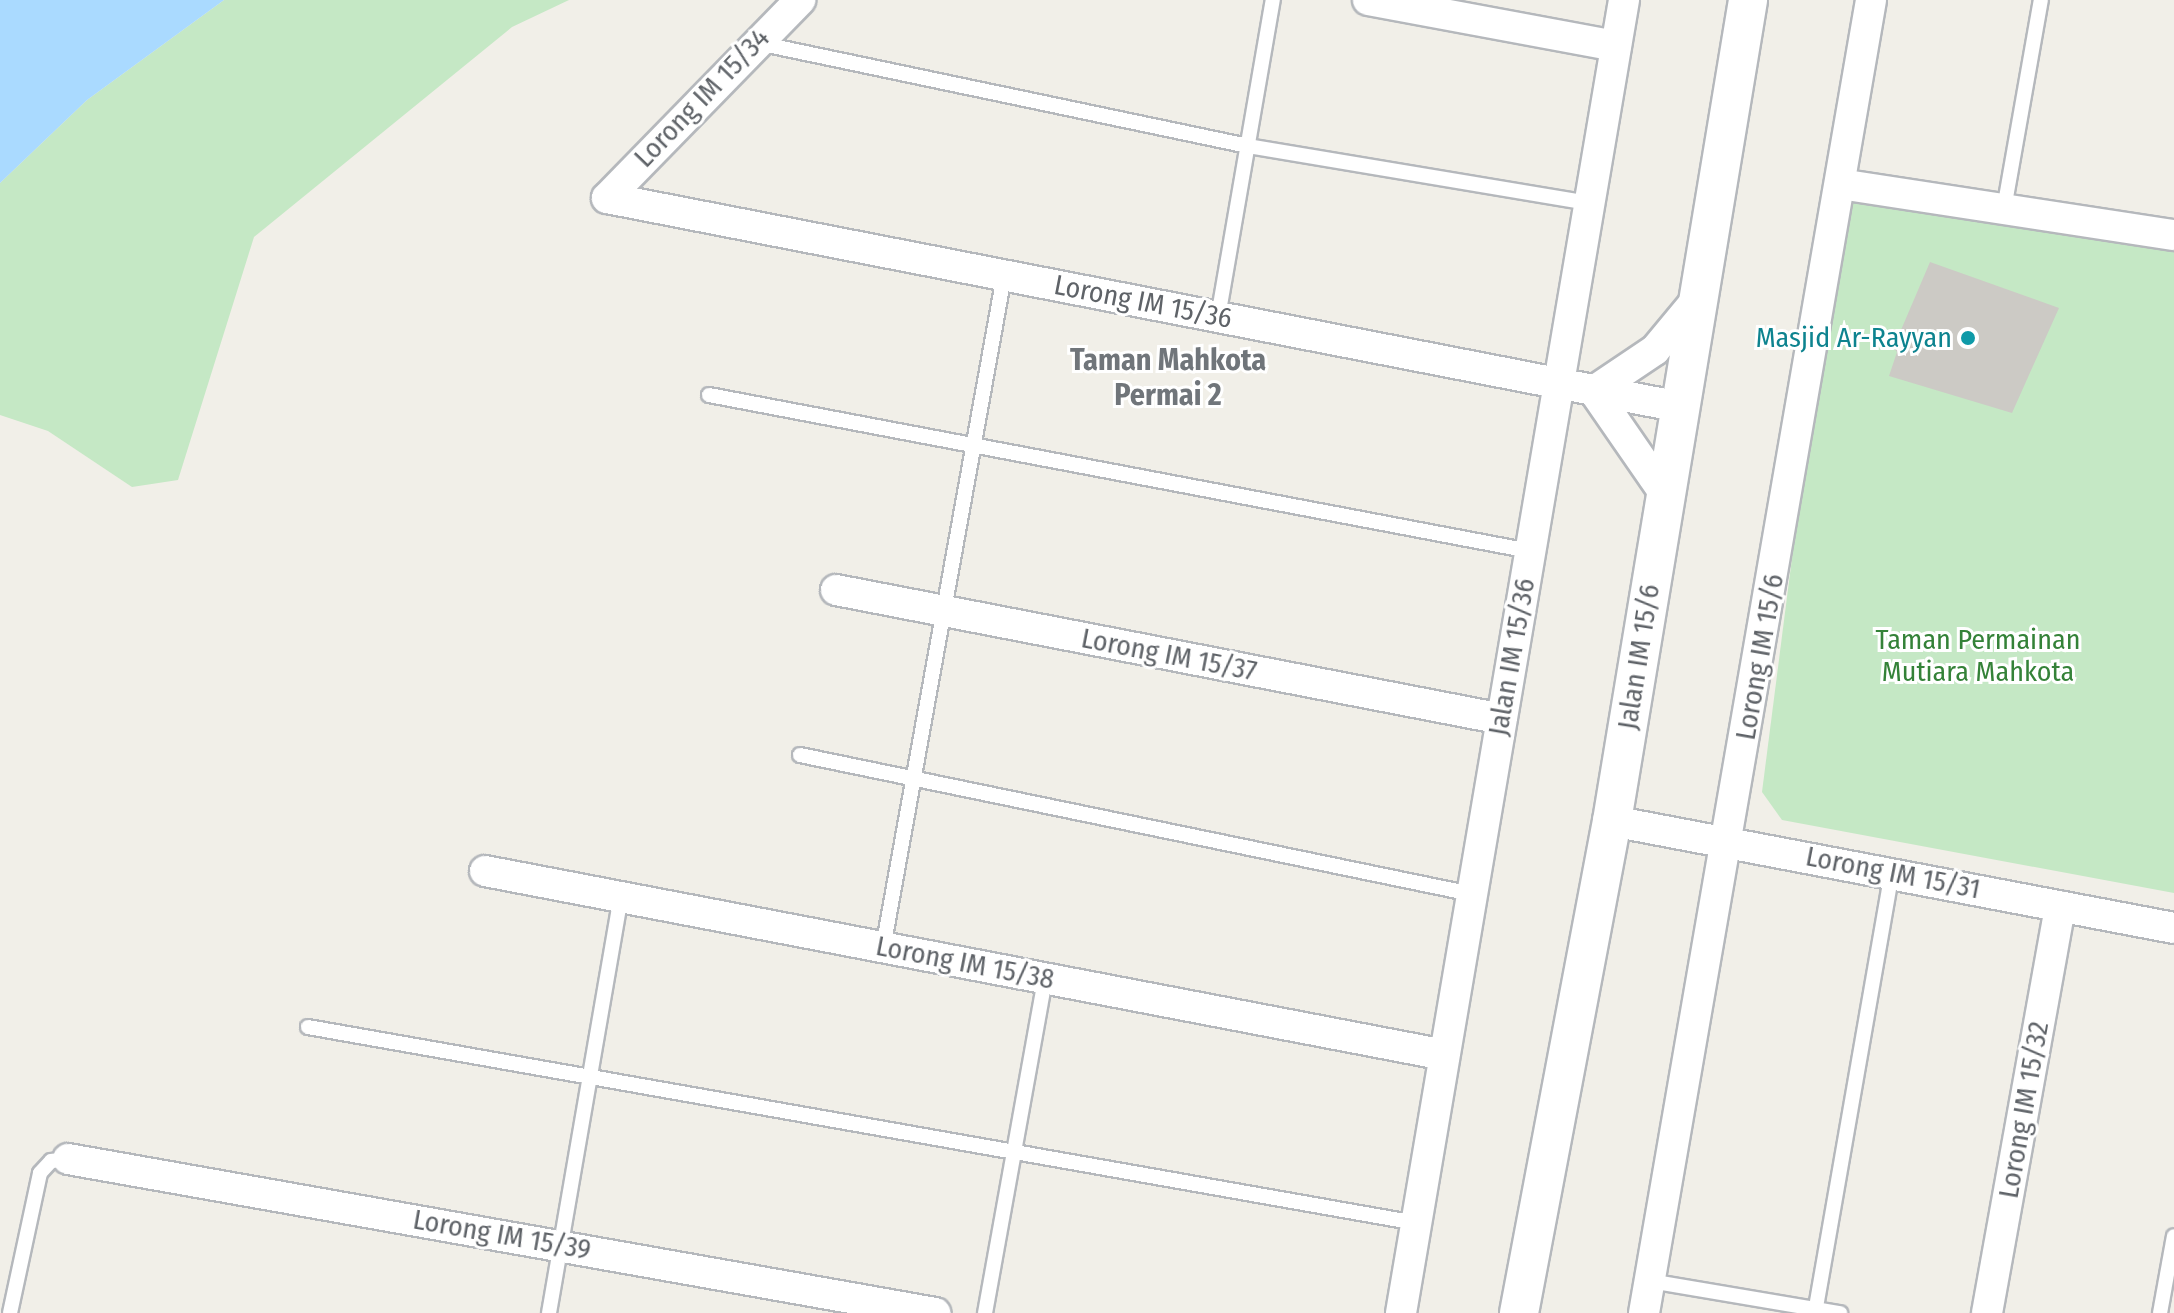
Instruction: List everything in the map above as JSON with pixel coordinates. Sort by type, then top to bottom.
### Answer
[{"type":"street","name":"Lorong IM 15/34","points":[[607,198],[754,42],[800,0]]},
{"type":"street","points":[[1368,0],[1464,9],[1616,46]]},
{"type":"street","name":"Jalan IM 15/36","points":[[1401,1313],[1624,0]]},
{"type":"street","name":"Jalan IM 15/6","points":[[1519,1313],[1612,821],[1748,0]]},
{"type":"street","name":"Lorong IM 15/6","points":[[1644,1313],[1729,844],[1871,0]]},
{"type":"street","points":[[1840,184],[2174,235]]},
{"type":"street","name":"Lorong IM 15/36","points":[[607,198],[1680,407]]},
{"type":"street","points":[[1665,494],[1594,391],[1655,350],[1700,296]]},
{"type":"street","name":"Lorong IM 15/37","points":[[836,590],[1502,719]]},
{"type":"street","name":"Lorong IM 15/31","points":[[1612,821],[1729,844],[1892,870],[2174,928]]},
{"type":"street","name":"Lorong IM 15/38","points":[[485,871],[1445,1055]]},
{"type":"street","name":"Lorong IM 15/32","points":[[1987,1313],[2060,906]]},
{"type":"street","name":"Lorong IM 15/39","points":[[68,1159],[935,1313]]},
{"type":"lane","points":[[1218,317],[1273,0]]},
{"type":"lane","points":[[2004,209],[2041,0]]},
{"type":"lane","points":[[754,42],[1248,146],[1589,203]]},
{"type":"lane","points":[[883,948],[1004,276]]},
{"type":"lane","points":[[709,395],[1530,551]]},
{"type":"lane","points":[[800,755],[1472,894]]},
{"type":"lane","points":[[1816,1311],[1892,870]]},
{"type":"lane","points":[[549,1313],[621,897]]},
{"type":"lane","points":[[985,1313],[1045,979]]},
{"type":"lane","points":[[308,1027],[1416,1223]]},
{"type":"lane","points":[[10,1313],[40,1173],[51,1161],[68,1159]]},
{"type":"lane","points":[[2160,1313],[2174,1236]]},
{"type":"lane","points":[[1650,1281],[1840,1313]]},
{"type":"green space","points":[[224,0],[569,0],[512,27],[254,237],[178,480],[132,487],[48,431],[0,415],[0,183],[87,100]]},
{"type":"green space","name":"Taman Permainan Mutiara Mahkota","points":[[1840,184],[2174,235],[2174,893],[1782,820],[1762,792]]},
{"type":"water","points":[[0,0],[224,0],[87,100],[0,183]]},
{"type":"building","name":"Masjid Ar-Rayyan","points":[[1930,262],[2059,308],[2012,413],[1889,376],[1897,352],[1886,340],[1898,337]]},
{"type":"place","name":"Masjid Ar-Rayyan","points":[[1968,338]]},
{"type":"district","name":"Taman Mahkota Permai 2","points":[[1168,377]]}]
